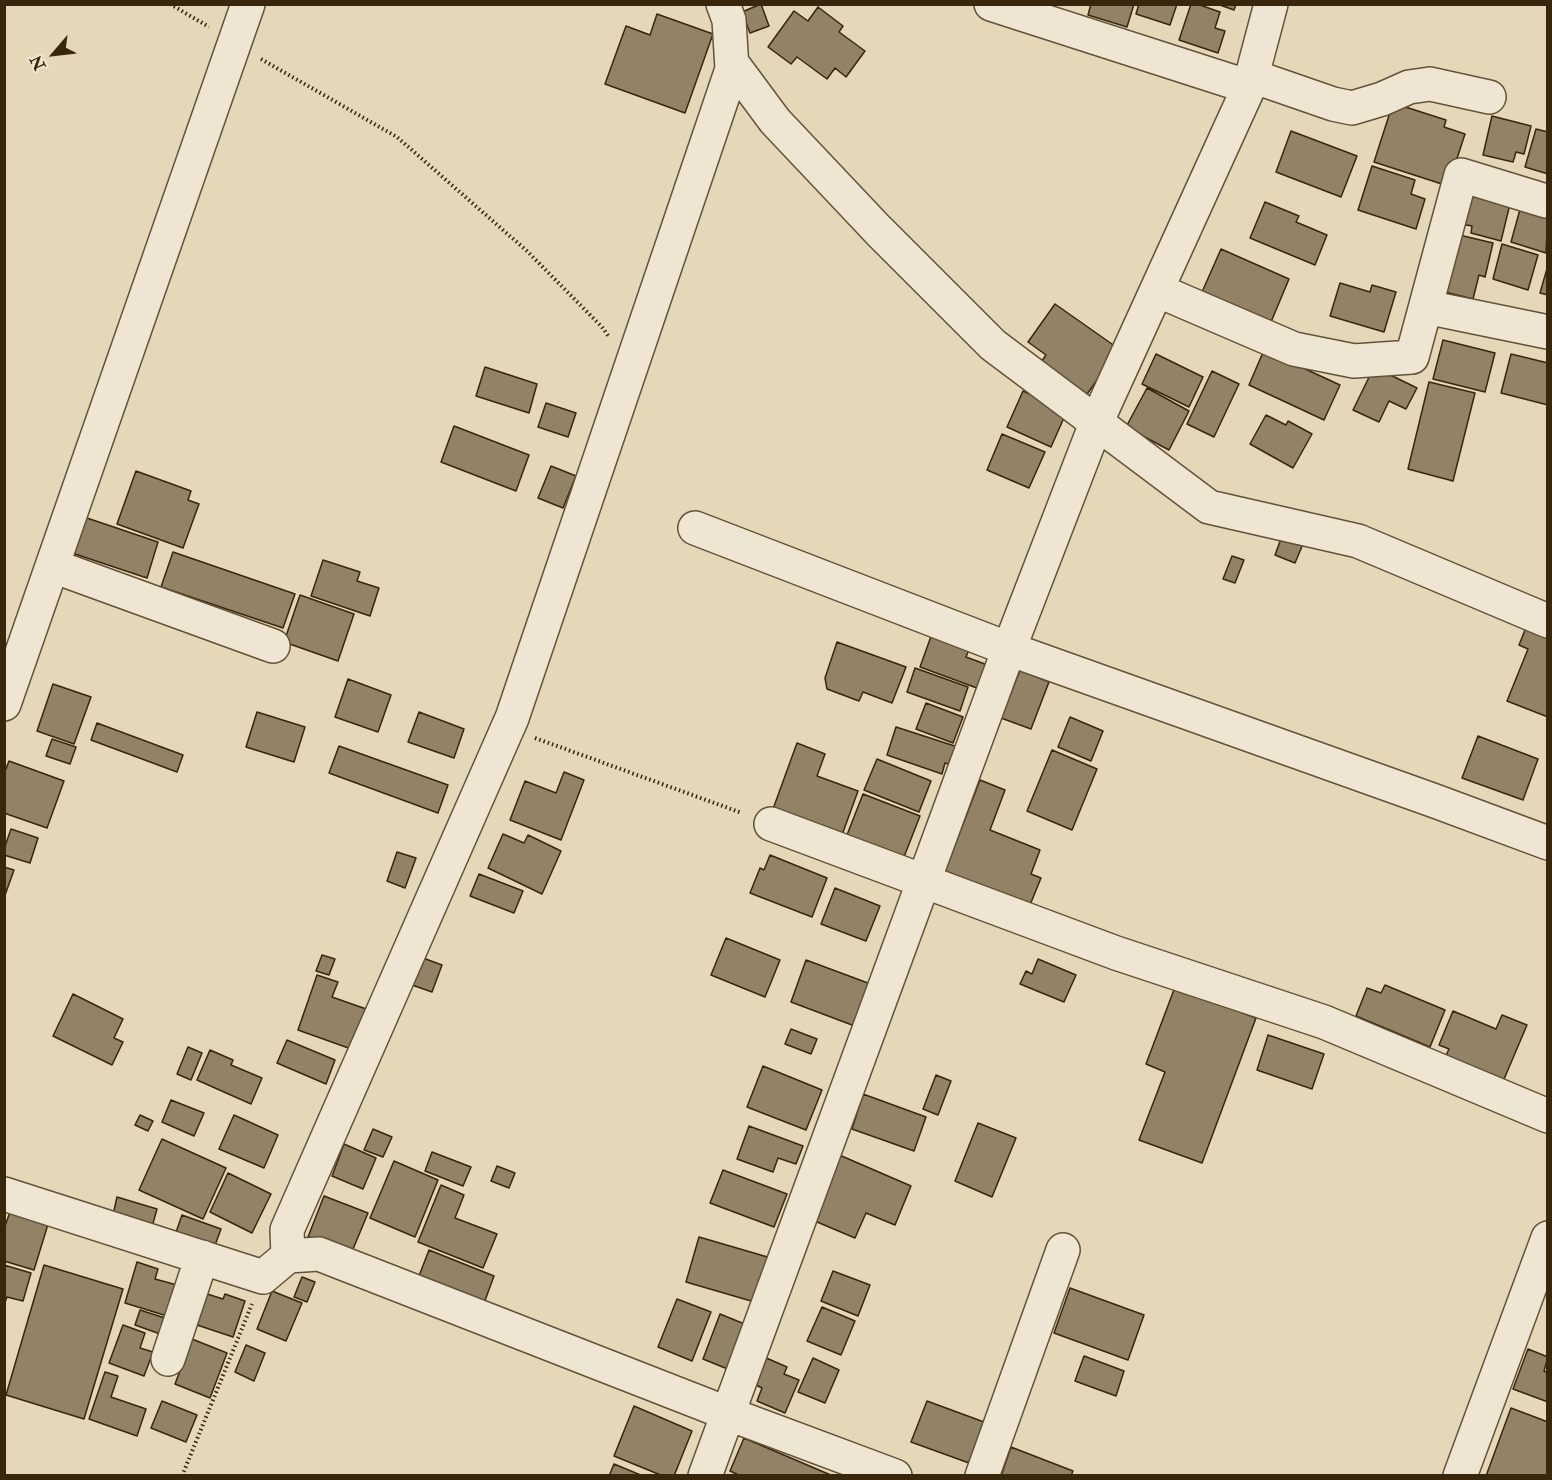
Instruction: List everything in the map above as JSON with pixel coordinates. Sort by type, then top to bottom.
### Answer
[{"type":"street","points":[[4,704],[248,4]]},
{"type":"street","points":[[288,1256],[287,1230],[507,728],[732,69],[729,20],[723,4]]},
{"type":"street","points":[[991,4],[1064,16],[1251,82],[1333,105],[1352,108],[1382,99],[1409,87],[1430,84],[1489,97]]},
{"type":"street","points":[[705,1476],[1009,649],[1097,421],[1251,82],[1271,4]]},
{"type":"street","points":[[732,63],[775,121],[878,230],[993,345],[1209,507],[1358,541],[1548,621]]},
{"type":"street","points":[[1157,290],[1294,349],[1354,361],[1412,357],[1461,175],[1546,201]]},
{"type":"street","points":[[1426,307],[1548,332]]},
{"type":"street","points":[[695,528],[1009,649],[1424,796],[1548,843]]},
{"type":"street","points":[[53,566],[273,646]]},
{"type":"street","points":[[771,824],[1116,953],[1324,1022],[1548,1116]]},
{"type":"street","points":[[4,1194],[263,1277],[288,1256],[319,1254],[894,1476]]},
{"type":"street","points":[[1460,1476],[1548,1238]]},
{"type":"street","points":[[981,1476],[1063,1250]]},
{"type":"street","points":[[168,1359],[202,1257]]},
{"type":"path","points":[[170,4],[294,79],[397,137],[535,260],[602,327],[630,371]]},
{"type":"path","points":[[507,728],[771,824]]},
{"type":"path","points":[[182,1476],[263,1277]]},
{"type":"building","points":[[761,4],[769,26],[750,33],[742,12]]},
{"type":"building","points":[[1091,4],[1134,4],[1127,27],[1088,15]]},
{"type":"building","points":[[1139,4],[1177,4],[1170,25],[1136,14]]},
{"type":"building","points":[[1191,4],[1220,12],[1215,28],[1225,31],[1218,53],[1179,40]]},
{"type":"building","points":[[1217,4],[1236,4],[1234,10]]},
{"type":"building","points":[[818,7],[843,26],[839,32],[865,51],[846,77],[835,68],[827,79],[797,57],[791,64],[768,47],[794,11],[808,21]]},
{"type":"building","points":[[657,14],[713,34],[685,113],[605,84],[626,26],[650,35]]},
{"type":"building","points":[[1393,103],[1446,120],[1444,127],[1465,134],[1448,186],[1374,162]]},
{"type":"building","points":[[1492,116],[1531,126],[1524,154],[1516,152],[1513,162],[1483,155]]},
{"type":"building","points":[[1536,129],[1548,132],[1548,174],[1525,167]]},
{"type":"building","points":[[1291,131],[1357,156],[1341,197],[1276,172]]},
{"type":"building","points":[[1372,166],[1415,180],[1411,194],[1425,199],[1416,229],[1358,210]]},
{"type":"building","points":[[1468,193],[1510,204],[1501,241],[1471,233],[1472,226],[1461,224]]},
{"type":"building","points":[[1265,202],[1299,216],[1296,222],[1327,235],[1315,265],[1250,238]]},
{"type":"building","points":[[1522,202],[1548,209],[1546,253],[1511,242]]},
{"type":"building","points":[[1451,233],[1493,243],[1485,277],[1479,275],[1473,299],[1437,290]]},
{"type":"building","points":[[1502,244],[1538,255],[1528,290],[1493,279]]},
{"type":"building","points":[[1221,249],[1289,279],[1271,322],[1202,292]]},
{"type":"building","points":[[1548,265],[1548,295],[1540,293]]},
{"type":"building","points":[[1340,283],[1370,292],[1372,285],[1396,292],[1384,332],[1330,316]]},
{"type":"building","points":[[1055,304],[1119,349],[1085,397],[1039,365],[1046,355],[1028,342]]},
{"type":"building","points":[[1443,340],[1495,353],[1485,392],[1433,379]]},
{"type":"building","points":[[1264,350],[1340,385],[1324,420],[1249,385]]},
{"type":"building","points":[[1156,354],[1203,377],[1189,407],[1142,384]]},
{"type":"building","points":[[1511,354],[1548,363],[1548,405],[1501,393]]},
{"type":"building","points":[[485,367],[537,384],[529,413],[476,396]]},
{"type":"building","points":[[1374,367],[1417,388],[1406,409],[1389,401],[1379,422],[1353,410]]},
{"type":"building","points":[[1212,371],[1239,384],[1214,437],[1187,424]]},
{"type":"building","points":[[1429,382],[1475,393],[1453,481],[1408,469]]},
{"type":"building","points":[[1147,388],[1189,411],[1169,450],[1126,427]]},
{"type":"building","points":[[1023,391],[1067,411],[1051,447],[1007,427]]},
{"type":"building","points":[[546,403],[576,413],[568,437],[538,427]]},
{"type":"building","points":[[1266,415],[1286,425],[1288,421],[1312,434],[1293,468],[1250,444]]},
{"type":"building","points":[[454,426],[529,455],[516,491],[441,462]]},
{"type":"building","points":[[1002,434],[1045,452],[1029,488],[987,470]]},
{"type":"building","points":[[551,466],[576,476],[563,508],[538,498]]},
{"type":"building","points":[[136,471],[191,491],[188,500],[199,504],[183,548],[117,524]]},
{"type":"building","points":[[84,517],[158,542],[147,578],[72,553]]},
{"type":"building","points":[[1285,528],[1306,537],[1295,563],[1275,555]]},
{"type":"building","points":[[173,552],[295,594],[283,628],[161,587]]},
{"type":"building","points":[[1232,556],[1244,560],[1235,583],[1223,579]]},
{"type":"building","points":[[323,560],[360,572],[357,581],[379,588],[370,616],[311,596]]},
{"type":"building","points":[[300,595],[354,614],[338,661],[284,642]]},
{"type":"building","points":[[1529,620],[1548,637],[1548,717],[1507,701],[1528,649],[1519,645]]},
{"type":"building","points":[[934,628],[972,642],[966,657],[993,667],[985,691],[920,667]]},
{"type":"building","points":[[837,642],[906,667],[892,703],[863,692],[859,701],[827,689],[825,678]]},
{"type":"building","points":[[915,668],[968,687],[960,711],[907,692]]},
{"type":"building","points":[[1020,670],[1049,682],[1031,729],[1001,718]]},
{"type":"building","points":[[348,679],[391,695],[378,732],[335,717]]},
{"type":"building","points":[[53,684],[91,697],[74,744],[37,731]]},
{"type":"building","points":[[926,703],[963,717],[953,743],[916,729]]},
{"type":"building","points":[[257,712],[305,727],[294,762],[246,747]]},
{"type":"building","points":[[419,712],[464,729],[454,758],[408,742]]},
{"type":"building","points":[[1070,717],[1103,731],[1091,761],[1058,747]]},
{"type":"building","points":[[97,723],[183,755],[177,772],[91,740]]},
{"type":"building","points":[[896,727],[964,749],[958,767],[945,763],[942,774],[887,755]]},
{"type":"building","points":[[1478,736],[1538,759],[1523,800],[1462,778]]},
{"type":"building","points":[[52,739],[76,747],[70,764],[46,756]]},
{"type":"building","points":[[797,743],[825,754],[817,776],[858,791],[842,835],[773,809]]},
{"type":"building","points":[[339,746],[448,785],[438,813],[329,773]]},
{"type":"building","points":[[1052,750],[1097,769],[1072,830],[1027,811]]},
{"type":"building","points":[[877,759],[931,781],[919,812],[864,790]]},
{"type":"building","points":[[9,761],[64,781],[47,828],[4,813],[4,774]]},
{"type":"building","points":[[564,772],[584,780],[561,840],[510,820],[525,781],[556,793]]},
{"type":"building","points":[[980,780],[1005,790],[990,830],[1040,850],[1031,874],[1041,878],[1030,905],[945,871]]},
{"type":"building","points":[[863,794],[920,816],[902,862],[845,840]]},
{"type":"building","points":[[11,829],[38,838],[30,863],[4,855]]},
{"type":"building","points":[[503,834],[524,843],[528,835],[561,851],[542,894],[488,868]]},
{"type":"building","points":[[397,852],[416,858],[405,888],[387,881]]},
{"type":"building","points":[[770,855],[827,878],[812,917],[750,893],[760,868],[764,870]]},
{"type":"building","points":[[4,867],[14,870],[4,898]]},
{"type":"building","points":[[479,874],[523,891],[514,913],[470,896]]},
{"type":"building","points":[[835,888],[880,906],[866,941],[821,924]]},
{"type":"building","points":[[726,938],[780,960],[765,997],[711,975]]},
{"type":"building","points":[[322,955],[335,959],[329,975],[316,971]]},
{"type":"building","points":[[423,958],[442,965],[432,992],[412,985]]},
{"type":"building","points":[[1038,959],[1076,975],[1064,1002],[1020,984],[1026,971],[1032,974]]},
{"type":"building","points":[[806,960],[876,986],[860,1028],[791,1002]]},
{"type":"building","points":[[317,975],[338,982],[332,997],[369,1010],[354,1050],[298,1030]]},
{"type":"building","points":[[1385,985],[1445,1010],[1430,1047],[1356,1016],[1367,988],[1381,993]]},
{"type":"building","points":[[1175,987],[1256,1018],[1202,1163],[1139,1140],[1165,1072],[1146,1064]]},
{"type":"building","points":[[73,994],[123,1019],[114,1038],[123,1042],[112,1065],[53,1036]]},
{"type":"building","points":[[1453,1011],[1496,1029],[1502,1015],[1527,1025],[1502,1084],[1444,1060],[1449,1049],[1439,1045]]},
{"type":"building","points":[[791,1029],[817,1039],[811,1054],[785,1044]]},
{"type":"building","points":[[1268,1035],[1324,1054],[1312,1089],[1257,1070]]},
{"type":"building","points":[[287,1040],[335,1060],[326,1084],[277,1063]]},
{"type":"building","points":[[188,1047],[202,1053],[191,1080],[177,1074]]},
{"type":"building","points":[[210,1050],[233,1060],[231,1065],[262,1078],[251,1104],[197,1080]]},
{"type":"building","points":[[763,1066],[822,1090],[806,1130],[747,1107]]},
{"type":"building","points":[[936,1075],[951,1081],[938,1115],[923,1109]]},
{"type":"building","points":[[863,1094],[926,1117],[914,1151],[852,1129]]},
{"type":"building","points":[[171,1100],[204,1113],[194,1136],[162,1122]]},
{"type":"building","points":[[140,1115],[153,1121],[148,1131],[135,1125]]},
{"type":"building","points":[[234,1115],[278,1135],[264,1168],[219,1149]]},
{"type":"building","points":[[978,1123],[1016,1138],[992,1197],[955,1181]]},
{"type":"building","points":[[749,1126],[803,1146],[796,1164],[778,1158],[773,1172],[737,1159]]},
{"type":"building","points":[[373,1129],[392,1137],[383,1157],[364,1150]]},
{"type":"building","points":[[162,1139],[226,1168],[203,1219],[139,1190]]},
{"type":"building","points":[[344,1144],[376,1158],[363,1189],[332,1176]]},
{"type":"building","points":[[432,1152],[471,1167],[463,1186],[425,1171]]},
{"type":"building","points":[[837,1154],[911,1186],[895,1225],[866,1213],[855,1238],[810,1219]]},
{"type":"building","points":[[394,1161],[438,1180],[415,1237],[370,1218]]},
{"type":"building","points":[[497,1166],[515,1173],[509,1188],[491,1181]]},
{"type":"building","points":[[723,1170],[787,1194],[774,1227],[710,1203]]},
{"type":"building","points":[[228,1173],[271,1194],[252,1233],[210,1212]]},
{"type":"building","points":[[441,1185],[464,1195],[455,1218],[497,1234],[483,1268],[418,1242]]},
{"type":"building","points":[[324,1196],[368,1213],[351,1254],[308,1237]]},
{"type":"building","points":[[117,1197],[157,1209],[152,1227],[113,1215]]},
{"type":"building","points":[[11,1209],[49,1221],[34,1270],[4,1261],[4,1229]]},
{"type":"building","points":[[182,1215],[221,1229],[214,1248],[175,1235]]},
{"type":"building","points":[[699,1237],[771,1258],[758,1303],[686,1282]]},
{"type":"building","points":[[429,1250],[494,1276],[483,1306],[419,1276]]},
{"type":"building","points":[[137,1262],[158,1269],[155,1279],[177,1285],[167,1316],[125,1303]]},
{"type":"building","points":[[4,1265],[31,1273],[23,1301],[7,1297],[4,1305]]},
{"type":"building","points":[[44,1265],[123,1289],[84,1419],[6,1395]]},
{"type":"building","points":[[833,1271],[870,1285],[858,1316],[821,1301]]},
{"type":"building","points":[[302,1277],[315,1282],[307,1302],[294,1297]]},
{"type":"building","points":[[1070,1288],[1144,1315],[1128,1360],[1054,1333]]},
{"type":"building","points":[[272,1291],[302,1303],[286,1341],[257,1329]]},
{"type":"building","points":[[204,1293],[223,1299],[225,1294],[245,1301],[233,1337],[194,1324]]},
{"type":"building","points":[[677,1299],[711,1312],[692,1361],[658,1347]]},
{"type":"building","points":[[822,1307],[855,1321],[841,1355],[807,1341]]},
{"type":"building","points":[[140,1310],[168,1319],[163,1335],[135,1325]]},
{"type":"building","points":[[720,1314],[752,1327],[735,1372],[703,1359]]},
{"type":"building","points":[[123,1325],[145,1333],[140,1348],[153,1352],[144,1376],[109,1363]]},
{"type":"building","points":[[192,1339],[227,1353],[210,1398],[175,1384]]},
{"type":"building","points":[[246,1345],[265,1353],[254,1381],[235,1372]]},
{"type":"building","points":[[1528,1349],[1548,1357],[1544,1371],[1548,1373],[1548,1402],[1513,1389]]},
{"type":"building","points":[[1084,1356],[1124,1371],[1116,1396],[1075,1381]]},
{"type":"building","points":[[764,1357],[787,1367],[784,1374],[799,1380],[785,1413],[757,1401],[762,1388],[752,1383]]},
{"type":"building","points":[[813,1358],[839,1370],[825,1403],[798,1392]]},
{"type":"building","points":[[105,1372],[118,1376],[111,1397],[146,1409],[137,1436],[89,1419]]},
{"type":"building","points":[[162,1401],[197,1415],[186,1442],[151,1428]]},
{"type":"building","points":[[927,1401],[984,1422],[969,1463],[911,1442]]},
{"type":"building","points":[[634,1406],[692,1431],[674,1476],[663,1476],[614,1456]]},
{"type":"building","points":[[1511,1408],[1548,1422],[1548,1476],[1486,1476]]},
{"type":"building","points":[[744,1438],[833,1476],[741,1476],[730,1471]]},
{"type":"building","points":[[1011,1447],[1073,1471],[1071,1476],[1001,1476]]},
{"type":"building","points":[[614,1464],[643,1476],[609,1476]]}]
